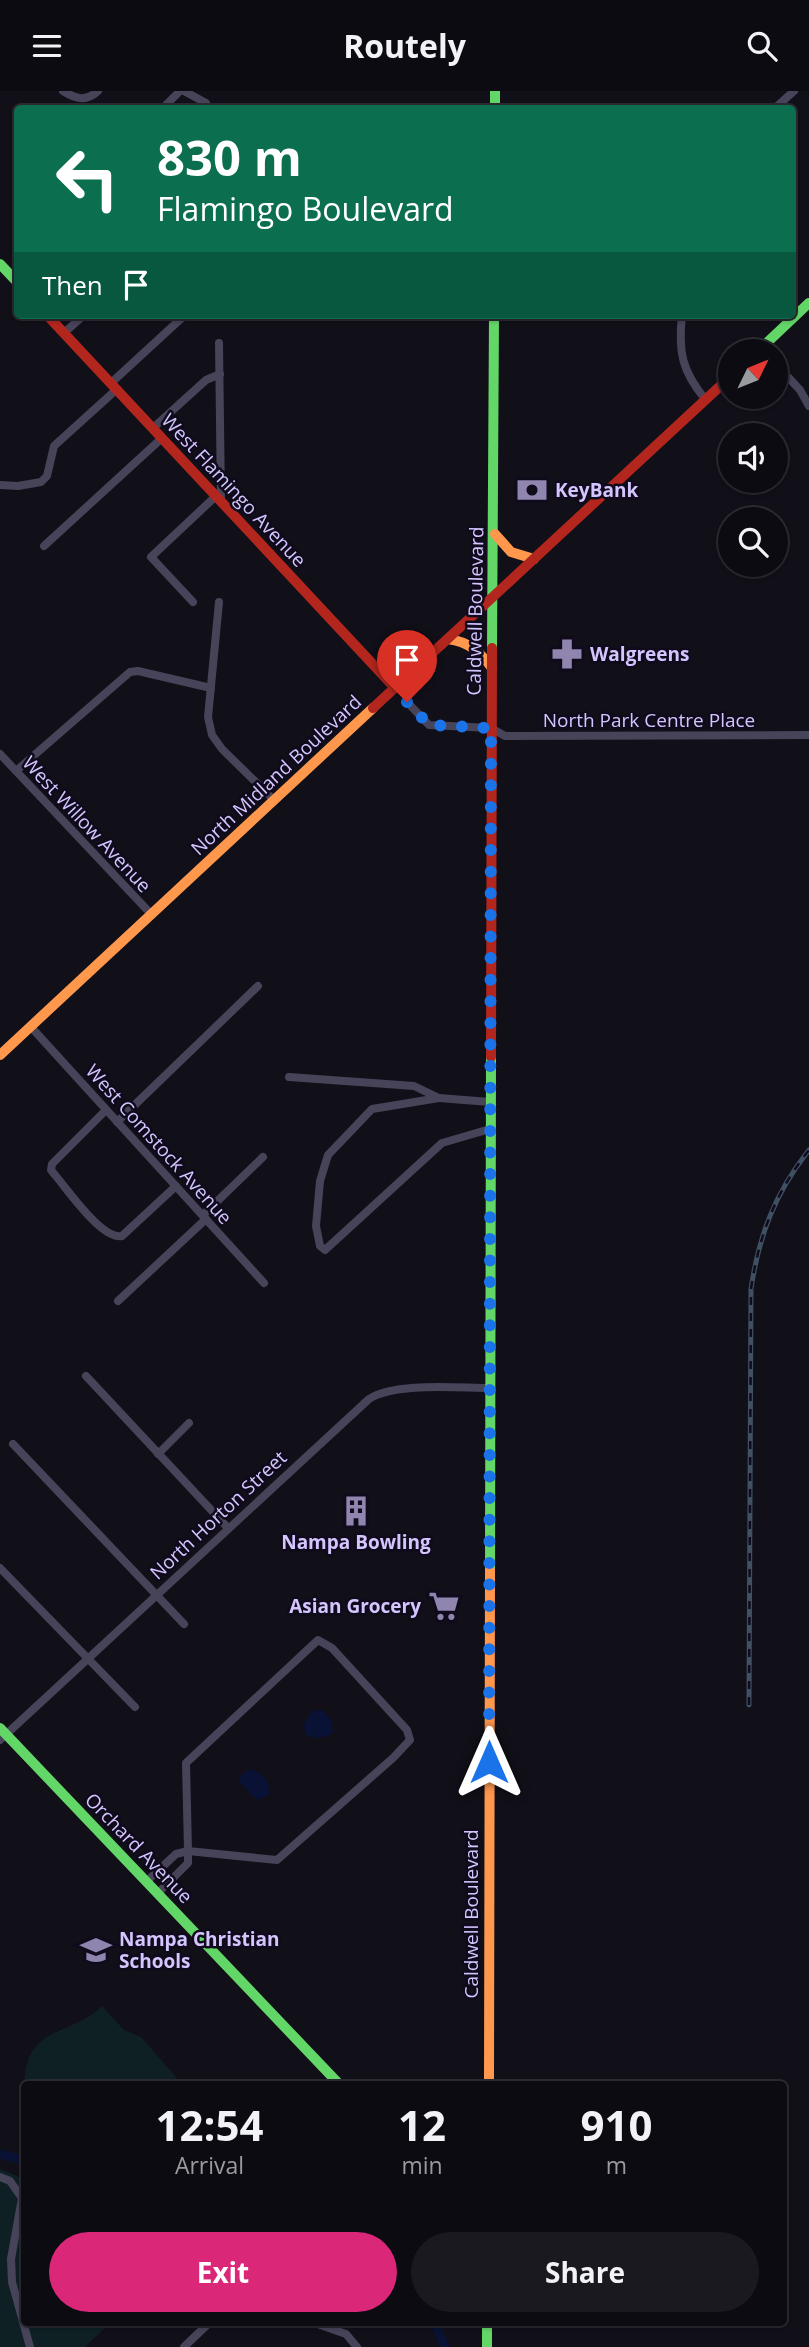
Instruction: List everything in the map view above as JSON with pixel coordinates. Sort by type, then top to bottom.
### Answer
[{"type":"main road","points":[[0,264],[14,279]]},
{"type":"main road","points":[[796,316],[809,303]]},
{"type":"main road","name":"West Flamingo Avenue","points":[[51,319],[395,688]]},
{"type":"main road","name":"Caldwell Boulevard","points":[[489,2081],[494,319]]},
{"type":"main road","points":[[773,339],[793,319]]},
{"type":"main road","name":"North Midland Boulevard","points":[[0,1055],[718,388]]},
{"type":"main road","points":[[494,533],[504,549],[534,559]]},
{"type":"main road","points":[[448,639],[475,646],[492,668]]},
{"type":"main road","name":"Orchard Avenue","points":[[2,1734],[147,1881],[337,2081]]},
{"type":"main road","points":[[487,2326],[487,2347]]},
{"type":"street","points":[[63,91],[76,99],[90,98],[98,91]]},
{"type":"street","points":[[166,105],[182,91],[206,105]]},
{"type":"street","points":[[778,105],[793,91]]},
{"type":"street","points":[[64,333],[80,319]]},
{"type":"street","points":[[0,485],[18,487],[41,482],[47,476],[54,446],[181,319]]},
{"type":"street","points":[[682,319],[681,349],[685,370],[705,399]]},
{"type":"street","points":[[193,602],[150,557],[218,498],[219,343]]},
{"type":"street","points":[[153,428],[205,380],[220,374]]},
{"type":"street","points":[[788,377],[800,390],[809,406]]},
{"type":"street","points":[[44,546],[162,437]]},
{"type":"street","points":[[219,602],[208,717],[212,735],[222,749],[274,800]]},
{"type":"street","points":[[16,771],[130,672],[138,671],[211,688]]},
{"type":"street","name":"North Park Centre Place","points":[[407,702],[429,725],[491,728],[505,736],[809,735]]},
{"type":"street","name":"West Willow Avenue","points":[[0,754],[152,915]]},
{"type":"street","points":[[117,1122],[258,986]]},
{"type":"street","name":"West Comstock Avenue","points":[[31,1027],[264,1283]]},
{"type":"street","points":[[289,1077],[414,1086],[439,1098]]},
{"type":"street","points":[[490,1102],[439,1098],[372,1109],[328,1155],[320,1181],[316,1226],[320,1246],[325,1250],[442,1143],[490,1129]]},
{"type":"street","points":[[106,1110],[52,1164],[51,1170],[95,1222],[109,1234],[116,1237],[122,1235],[176,1186]]},
{"type":"street","points":[[118,1301],[263,1157]]},
{"type":"street","points":[[86,1376],[228,1528]]},
{"type":"street","name":"North Horton Street","points":[[2,1734],[87,1659],[356,1409],[374,1396],[399,1389],[489,1388]]},
{"type":"street","points":[[158,1454],[190,1423]]},
{"type":"street","points":[[13,1444],[184,1624]]},
{"type":"street","points":[[0,1568],[135,1707]]},
{"type":"street","points":[[147,1881],[176,1854],[188,1851],[277,1860],[397,1755],[410,1740],[407,1730],[332,1648],[318,1640],[186,1763],[188,1851],[188,1863],[158,1893]]},
{"type":"street","points":[[0,2177],[10,2181],[21,2197]]},
{"type":"street","points":[[21,2204],[11,2259],[12,2282],[21,2314]]},
{"type":"street","points":[[24,2326],[30,2347]]},
{"type":"street","points":[[184,2347],[205,2326]]},
{"type":"street","points":[[323,2326],[346,2334],[357,2347]]},
{"type":"shaded area","points":[[102,2006],[124,2030],[141,2037],[176,2077],[176,2081],[25,2081],[32,2051],[41,2041],[89,2016]]},
{"type":"shaded area","points":[[0,2169],[21,2178],[21,2326],[107,2326],[85,2347],[0,2347]]},
{"type":"water","points":[[323,1710],[332,1721],[333,1733],[319,1738],[305,1734],[304,1724],[312,1711]]},
{"type":"water","points":[[252,1769],[265,1779],[269,1786],[269,1795],[256,1800],[240,1782],[240,1777]]},
{"type":"waterway","points":[[0,2154],[21,2159]]},
{"type":"waterway","points":[[436,2326],[445,2347]]},
{"type":"railway","points":[[749,1705],[751,1289],[770,1215],[787,1182],[809,1150]]},
{"type":"traffic: fast","points":[[495,91],[495,105]]},
{"type":"traffic: fast","points":[[0,264],[14,279]]},
{"type":"traffic: fast","points":[[796,315],[809,303]]},
{"type":"traffic: fast","points":[[492,648],[494,319]]},
{"type":"traffic: fast","points":[[771,339],[792,319]]},
{"type":"traffic: fast","points":[[490,1570],[491,1057]]},
{"type":"traffic: fast","points":[[0,1728],[336,2081]]},
{"type":"traffic: fast","points":[[487,2326],[487,2347]]},
{"type":"traffic: slow","points":[[495,534],[511,552],[534,559]]},
{"type":"traffic: slow","points":[[448,639],[473,648],[492,668]]},
{"type":"traffic: slow","points":[[0,1055],[373,708]]},
{"type":"traffic: slow","points":[[489,2081],[490,1570]]},
{"type":"traffic: jam","points":[[51,319],[395,688]]},
{"type":"traffic: jam","points":[[373,708],[718,388]]},
{"type":"traffic: jam","points":[[491,1057],[492,648]]},
{"type":"place","name":"KeyBank","points":[[532,490]]},
{"type":"place","name":"Walgreens","points":[[567,654]]},
{"type":"place","name":"Nampa Bowling","points":[[356,1511]]},
{"type":"place","name":"Asian Grocery","points":[[444,1606]]},
{"type":"place","name":"Nampa Christian Schools","points":[[96,1950]]},
{"type":"route","points":[[407,702],[429,725],[491,728],[489,1762]]}]
